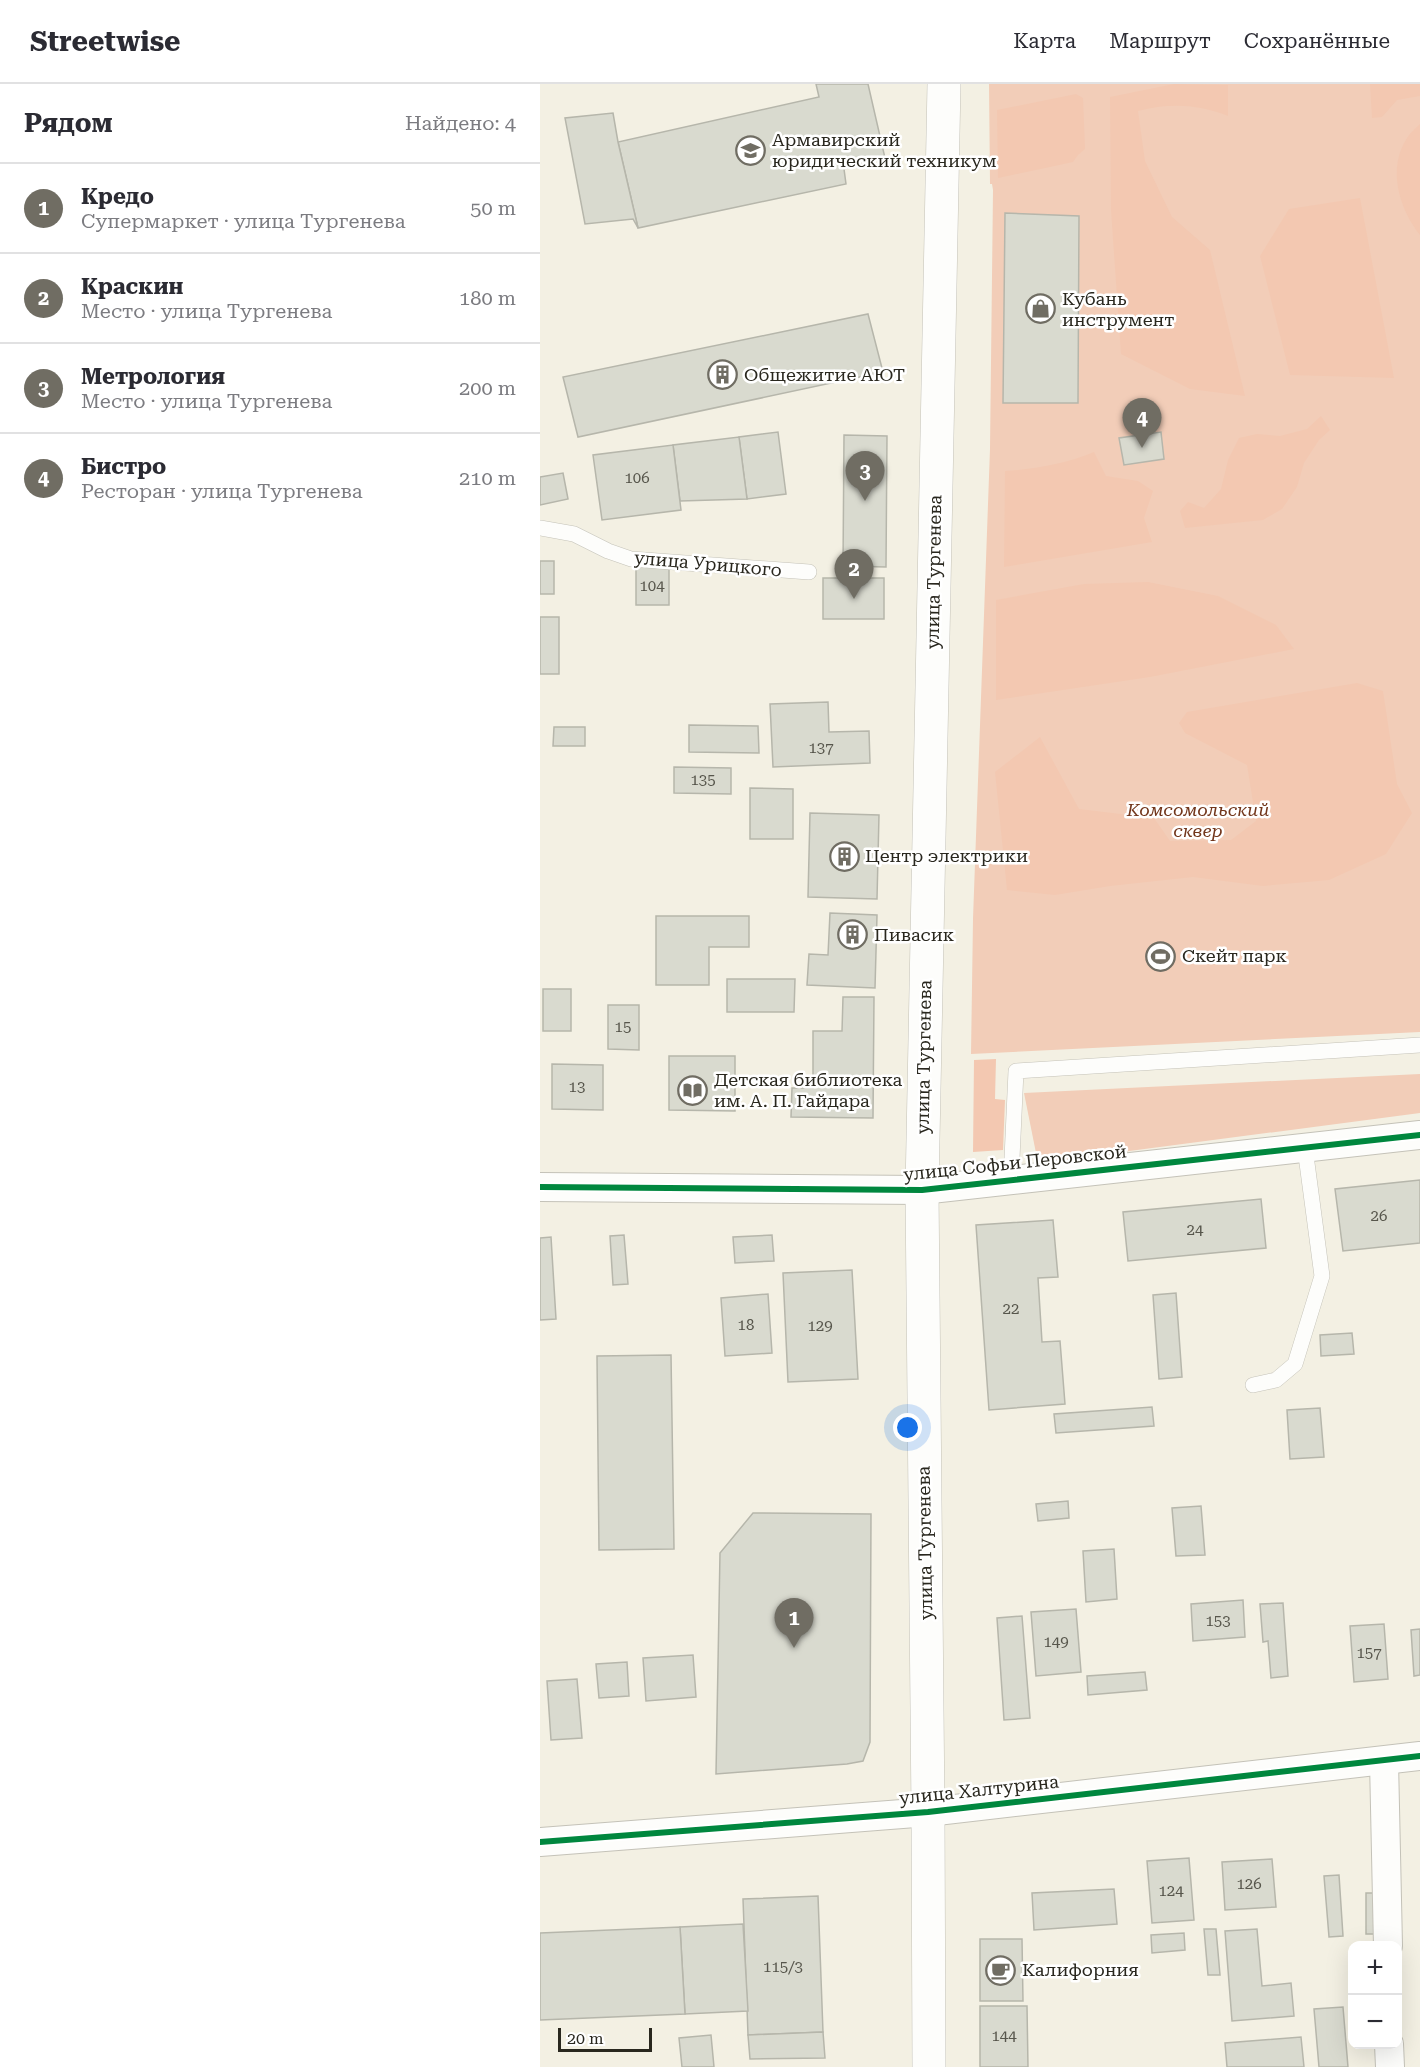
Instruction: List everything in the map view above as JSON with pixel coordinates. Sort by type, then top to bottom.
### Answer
[{"type":"main road","name":"улица Тургенева","points":[[928,2067],[922,1190],[944,84]]},
{"type":"street","name":"улица Софьи Перовской","points":[[540,1187],[922,1190],[1420,1135]]},
{"type":"street","name":"улица Халтурина","points":[[540,1842],[928,1812],[1420,1756]]},
{"type":"street","points":[[1384,1761],[1388,1941]]},
{"type":"street","points":[[1389,2049],[1390,2067]]},
{"type":"lane","name":"улица Урицкого","points":[[540,528],[574,534],[608,551],[631,559],[809,572]]},
{"type":"lane","points":[[1011,1180],[1016,1071],[1420,1045]]},
{"type":"lane","points":[[1253,1384],[1276,1380],[1295,1364],[1322,1276],[1305,1148]]},
{"type":"green space","name":"Комсомольский сквер","points":[[989,84],[1420,84],[1420,1032],[971,1054],[973,919],[990,449],[993,190],[990,184]]},
{"type":"green space","points":[[1420,1074],[1420,1113],[1038,1163],[1024,1093]]},
{"type":"shaded area","points":[[1174,84],[1228,85],[1228,116],[1206,109],[1183,106],[1138,111],[1145,161],[1172,217],[1210,250],[1245,396],[1190,389],[1121,354],[1111,210],[1110,97]]},
{"type":"shaded area","points":[[1370,84],[1420,84],[1420,96],[1397,100],[1382,117],[1372,118]]},
{"type":"shaded area","points":[[1076,94],[1083,98],[1085,149],[1073,162],[998,178],[997,110]]},
{"type":"shaded area","points":[[1420,124],[1420,235],[1401,201],[1397,175],[1401,150],[1408,136]]},
{"type":"shaded area","points":[[1360,198],[1394,378],[1290,375],[1260,256],[1289,209]]},
{"type":"shaded area","points":[[1321,416],[1330,430],[1319,440],[1304,463],[1297,487],[1282,509],[1263,520],[1185,528],[1180,511],[1188,502],[1204,508],[1221,489],[1228,460],[1239,438],[1257,434],[1280,436],[1307,429]]},
{"type":"shaded area","points":[[1094,452],[1106,476],[1138,481],[1153,491],[1144,518],[1152,542],[1004,567],[1005,471],[1050,465]]},
{"type":"shaded area","points":[[1148,582],[1218,596],[1276,625],[1294,649],[1150,677],[996,700],[996,600],[1084,584]]},
{"type":"shaded area","points":[[1357,683],[1383,691],[1397,784],[1412,813],[1386,854],[1329,880],[1263,886],[1193,877],[1110,886],[1055,895],[1007,890],[995,772],[1040,737],[1079,809],[1154,818],[1170,841],[1231,840],[1256,821],[1247,765],[1185,733],[1179,723],[1187,712]]},
{"type":"shaded area","points":[[996,1059],[995,1099],[1005,1100],[1003,1150],[973,1152],[974,1060]]},
{"type":"building","name":"Армавирский юридический техникум","points":[[816,84],[868,84],[885,158],[844,169],[846,184],[638,228],[618,142],[819,97]]},
{"type":"building","points":[[613,113],[638,228],[633,219],[585,224],[565,118]]},
{"type":"building","name":"Кубань инструмент","points":[[1005,213],[1079,216],[1078,403],[1003,403]]},
{"type":"building","name":"Общежитие АЮТ","points":[[868,314],[883,372],[578,437],[563,377]]},
{"type":"building","points":[[778,432],[786,494],[747,499],[739,437]]},
{"type":"building","points":[[1161,432],[1164,459],[1124,465],[1119,438]]},
{"type":"building","points":[[844,435],[887,436],[886,567],[843,566]]},
{"type":"building","points":[[739,437],[747,499],[680,501],[673,445]]},
{"type":"building","points":[[673,445],[681,510],[602,520],[593,455]]},
{"type":"building","points":[[563,473],[568,499],[540,505],[540,477]]},
{"type":"building","points":[[540,561],[554,561],[554,594],[540,594]]},
{"type":"building","points":[[636,566],[669,566],[669,605],[636,605]]},
{"type":"building","points":[[823,578],[884,578],[884,619],[823,619]]},
{"type":"building","points":[[540,617],[559,617],[559,674],[540,674]]},
{"type":"building","points":[[828,702],[829,732],[869,731],[870,763],[773,767],[770,704]]},
{"type":"building","points":[[689,725],[758,726],[759,753],[689,752]]},
{"type":"building","points":[[554,727],[585,727],[585,746],[553,746]]},
{"type":"building","points":[[674,767],[731,768],[731,794],[674,793]]},
{"type":"building","points":[[750,788],[793,789],[793,839],[750,839]]},
{"type":"building","name":"Центр электрики","points":[[810,813],[879,815],[877,899],[808,897]]},
{"type":"building","name":"Пивасик","points":[[830,913],[877,915],[875,988],[807,985],[809,954],[828,955]]},
{"type":"building","points":[[656,916],[749,916],[749,947],[709,947],[709,985],[656,985]]},
{"type":"building","points":[[727,979],[795,979],[794,1012],[727,1012]]},
{"type":"building","points":[[543,989],[571,989],[571,1031],[543,1031]]},
{"type":"building","points":[[843,997],[874,997],[873,1118],[791,1117],[792,1088],[813,1088],[813,1031],[842,1031]]},
{"type":"building","points":[[608,1005],[639,1005],[639,1050],[608,1049]]},
{"type":"building","points":[[669,1056],[735,1056],[735,1111],[669,1110]]},
{"type":"building","points":[[552,1064],[603,1065],[603,1110],[552,1109]]},
{"type":"building","points":[[1420,1180],[1420,1243],[1343,1251],[1335,1189]]},
{"type":"building","points":[[1261,1199],[1266,1248],[1128,1261],[1123,1212]]},
{"type":"building","points":[[1053,1220],[1058,1277],[1038,1278],[1042,1342],[1060,1341],[1065,1404],[989,1410],[976,1225]]},
{"type":"building","points":[[624,1235],[628,1284],[613,1285],[610,1236]]},
{"type":"building","points":[[772,1235],[774,1261],[735,1263],[733,1237]]},
{"type":"building","points":[[551,1237],[556,1319],[540,1320],[540,1238]]},
{"type":"building","points":[[852,1270],[858,1379],[788,1382],[783,1273]]},
{"type":"building","points":[[1176,1293],[1182,1377],[1159,1379],[1153,1295]]},
{"type":"building","points":[[768,1294],[772,1353],[725,1356],[721,1298]]},
{"type":"building","points":[[1352,1333],[1354,1354],[1321,1356],[1320,1335]]},
{"type":"building","points":[[671,1355],[674,1549],[599,1550],[597,1356]]},
{"type":"building","points":[[1152,1407],[1154,1426],[1056,1433],[1054,1414]]},
{"type":"building","points":[[1320,1408],[1324,1457],[1290,1459],[1287,1410]]},
{"type":"building","points":[[1068,1501],[1069,1518],[1038,1521],[1036,1504]]},
{"type":"building","points":[[1201,1506],[1205,1555],[1176,1556],[1172,1508]]},
{"type":"building","points":[[753,1513],[871,1514],[870,1742],[863,1761],[716,1774],[720,1553]]},
{"type":"building","points":[[1114,1549],[1117,1599],[1086,1602],[1083,1551]]},
{"type":"building","points":[[1243,1600],[1245,1637],[1193,1641],[1191,1604]]},
{"type":"building","points":[[1283,1603],[1288,1676],[1271,1678],[1268,1641],[1263,1642],[1260,1604]]},
{"type":"building","points":[[1076,1609],[1081,1672],[1036,1676],[1031,1612]]},
{"type":"building","points":[[1022,1616],[1030,1718],[1004,1720],[997,1618]]},
{"type":"building","points":[[1384,1624],[1388,1679],[1354,1682],[1350,1626]]},
{"type":"building","points":[[1420,1629],[1420,1675],[1414,1676],[1411,1630]]},
{"type":"building","points":[[693,1655],[696,1697],[646,1701],[643,1658]]},
{"type":"building","points":[[627,1662],[629,1696],[599,1698],[596,1664]]},
{"type":"building","points":[[1145,1672],[1147,1690],[1088,1695],[1087,1676]]},
{"type":"building","points":[[577,1679],[582,1738],[551,1740],[547,1681]]},
{"type":"building","points":[[1189,1858],[1194,1920],[1152,1923],[1147,1861]]},
{"type":"building","points":[[1272,1859],[1276,1907],[1225,1910],[1222,1862]]},
{"type":"building","points":[[1339,1875],[1343,1936],[1329,1937],[1324,1876]]},
{"type":"building","points":[[1114,1889],[1117,1924],[1034,1930],[1032,1893]]},
{"type":"building","points":[[1366,1893],[1378,1893],[1377,1934],[1366,1934]]},
{"type":"building","points":[[818,1896],[823,2032],[748,2035],[743,1899]]},
{"type":"building","points":[[743,1924],[748,2011],[685,2014],[680,1927]]},
{"type":"building","points":[[680,1927],[685,2014],[540,2020],[540,1933]]},
{"type":"building","points":[[1204,1929],[1216,1929],[1220,1975],[1208,1975]]},
{"type":"building","points":[[1257,1929],[1262,1986],[1291,1983],[1294,2016],[1232,2021],[1225,1931]]},
{"type":"building","points":[[1184,1933],[1185,1950],[1152,1953],[1151,1935]]},
{"type":"building","name":"Калифорния","points":[[980,1939],[1022,1939],[1023,2001],[980,2001]]},
{"type":"building","points":[[980,2006],[1027,2006],[1028,2067],[980,2067]]},
{"type":"building","points":[[1343,2007],[1348,2067],[1319,2067],[1314,2009]]},
{"type":"building","points":[[823,2032],[825,2058],[750,2059],[748,2035]]},
{"type":"building","points":[[711,2035],[714,2067],[682,2067],[679,2038]]},
{"type":"building","points":[[1301,2037],[1304,2067],[1227,2067],[1225,2043]]},
{"type":"cycle path","points":[[540,1187],[922,1190],[1420,1135]]},
{"type":"cycle path","points":[[540,1842],[928,1812],[1420,1756]]},
{"type":"place","name":"Армавирский юридический техникум","points":[[751,150]]},
{"type":"place","name":"Кубань инструмент","points":[[1041,309]]},
{"type":"place","name":"Общежитие АЮТ","points":[[723,375]]},
{"type":"place","name":"Бистро","points":[[1142,448]]},
{"type":"place","name":"Метрология","points":[[865,501]]},
{"type":"place","name":"Краскин","points":[[854,599]]},
{"type":"place","name":"Центр электрики","points":[[844,856]]},
{"type":"place","name":"Пивасик","points":[[853,935]]},
{"type":"place","name":"Скейт парк","points":[[1161,956]]},
{"type":"place","name":"Детская библиотека им. А. П. Гайдара","points":[[693,1090]]},
{"type":"place","name":"Кредо","points":[[794,1648]]},
{"type":"place","name":"Калифорния","points":[[1001,1970]]}]
